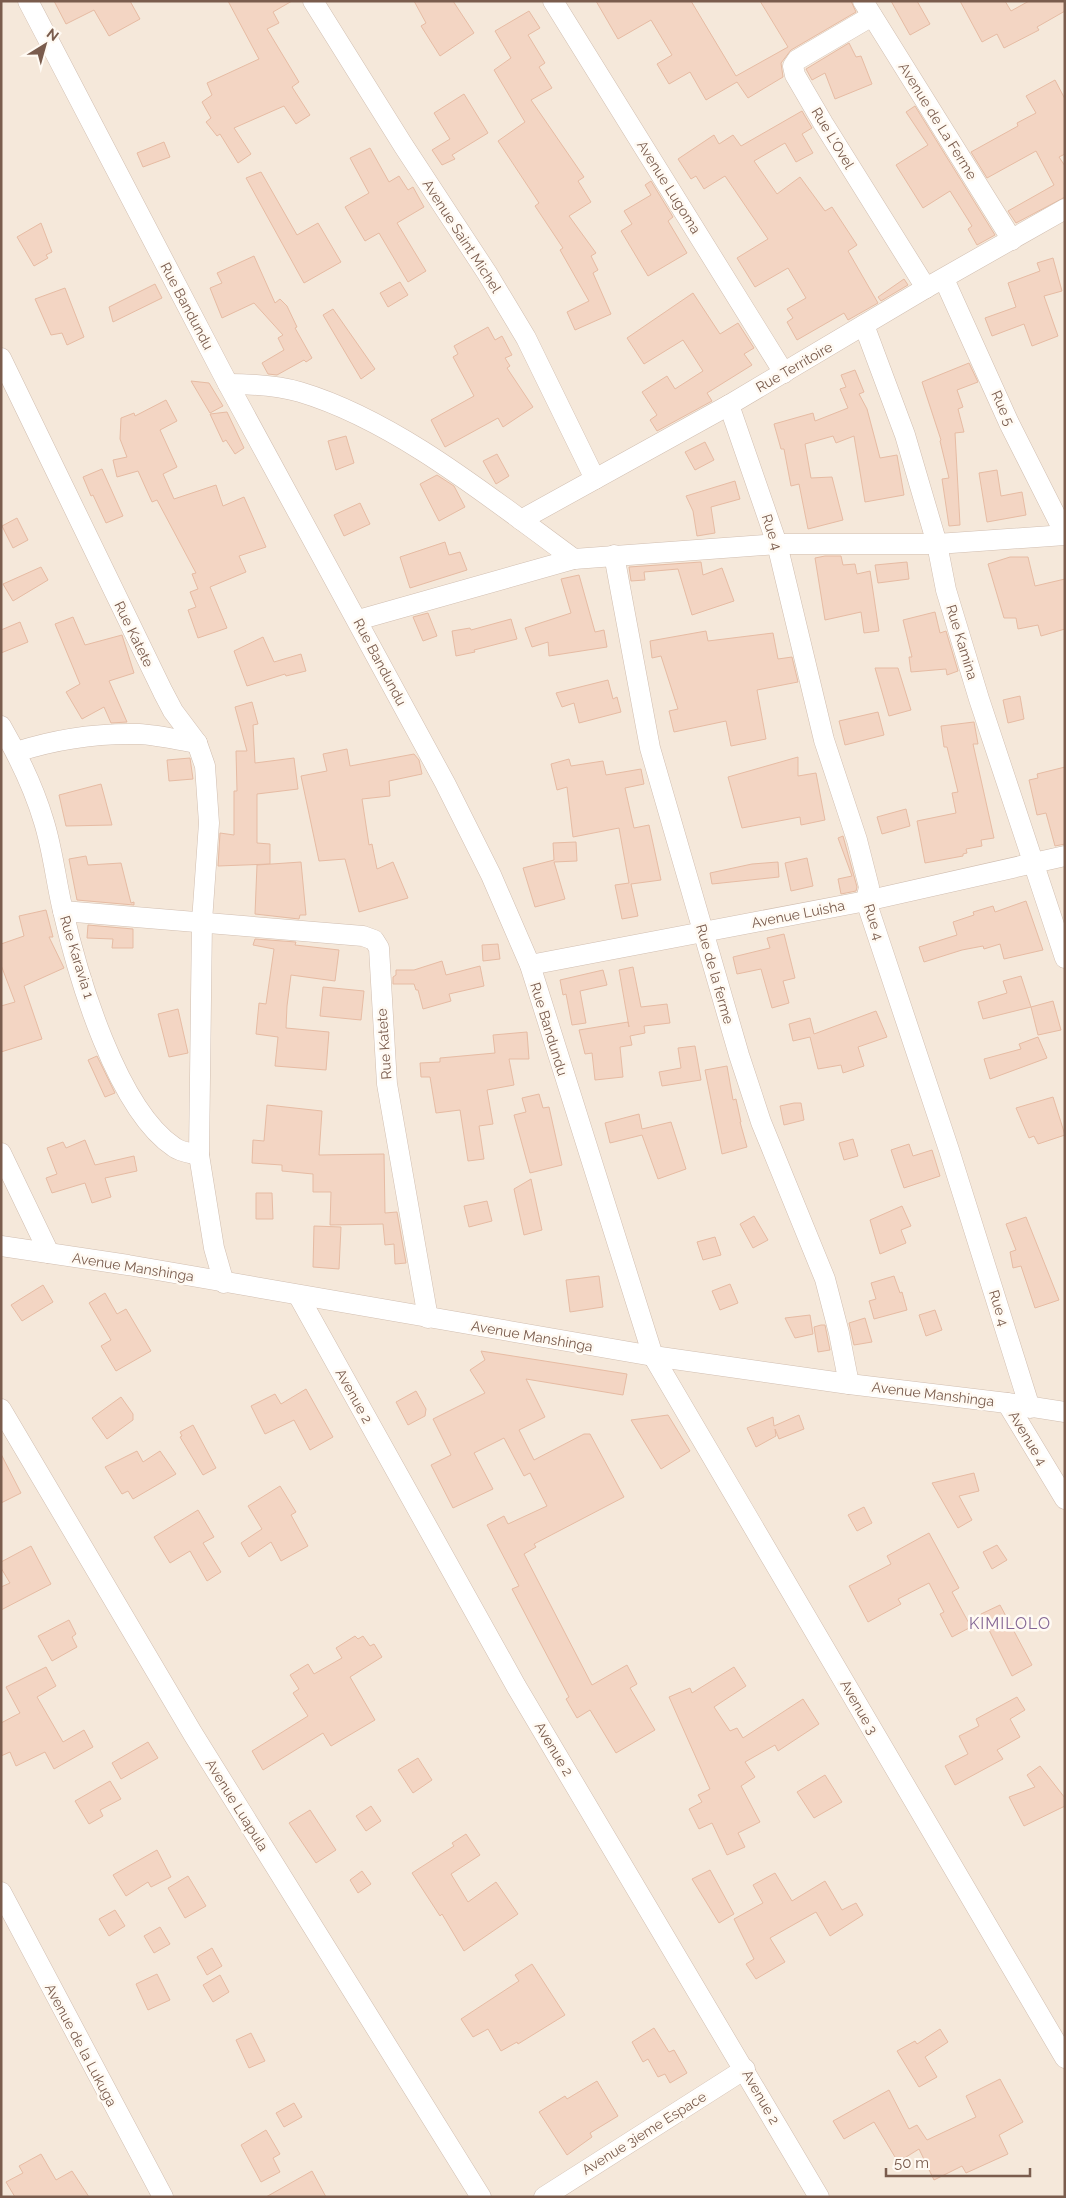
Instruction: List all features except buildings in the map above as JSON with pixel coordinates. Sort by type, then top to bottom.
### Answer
[{"type":"street","name":"Rue Bandundu","points":[[28,1],[228,384],[358,620],[445,783],[491,875],[530,965],[653,1356]]},
{"type":"street","name":"Avenue Saint Michel","points":[[313,1],[403,145],[487,273],[526,338],[595,479]]},
{"type":"street","name":"Avenue Lugoma","points":[[553,1],[784,373]]},
{"type":"street","name":"Avenue de La Ferme","points":[[868,8],[1012,240]]},
{"type":"street","name":"Rue L'Ovel","points":[[868,8],[797,60],[793,66],[795,75],[823,123],[926,288]]},
{"type":"street","name":"Rue Territoire","points":[[521,520],[784,373],[926,288],[1065,209]]},
{"type":"street","name":"Rue 5","points":[[944,279],[1009,423],[1065,535]]},
{"type":"street","name":"Rue Kamina","points":[[864,325],[905,435],[937,544],[946,590],[1065,958]]},
{"type":"street","name":"Rue Katete","points":[[1,358],[163,692],[174,711],[197,742],[205,766],[209,823],[202,921],[199,1155],[214,1248],[224,1283]]},
{"type":"street","points":[[228,384],[262,385],[299,392],[345,409],[393,433],[521,520],[574,559]]},
{"type":"street","name":"Rue 4","points":[[729,404],[777,544],[824,740],[857,840],[869,887],[866,901],[952,1159],[1030,1408]]},
{"type":"street","points":[[358,620],[574,559],[777,544],[937,544],[1065,535]]},
{"type":"street","name":"Rue de la ferme","points":[[614,555],[650,748],[703,933],[761,1122],[825,1279],[839,1333],[849,1384]]},
{"type":"street","name":"Rue Karavia 1","points":[[1,726],[32,785],[45,824],[63,911],[86,993],[107,1046],[128,1091],[150,1127],[175,1148],[199,1155]]},
{"type":"street","points":[[16,752],[47,742],[99,734],[141,734],[197,742]]},
{"type":"street","name":"Avenue Luisha","points":[[530,965],[866,901],[1065,856]]},
{"type":"street","name":"Rue Katete","points":[[63,911],[202,921],[363,936],[374,940],[379,948],[387,1084],[428,1318]]},
{"type":"street","points":[[1,1153],[50,1254]]},
{"type":"street","name":"Avenue Manshinga","points":[[1,1246],[128,1265],[653,1356],[1065,1412]]},
{"type":"street","name":"Avenue 2","points":[[298,1295],[516,1686],[745,2069],[819,2197]]},
{"type":"street","name":"Avenue 3","points":[[653,1356],[1065,2058]]},
{"type":"street","name":"Avenue 4","points":[[1007,1403],[1065,1499]]},
{"type":"street","name":"Avenue Luapula","points":[[1,1409],[193,1734],[481,2197]]},
{"type":"street","name":"Avenue de la Lukuga","points":[[1,1892],[163,2197]]},
{"type":"street","name":"Avenue 3ieme Espace","points":[[544,2197],[745,2069]]},
{"type":"shaded area","points":[[1,1],[1065,1],[1065,2197],[1,2197]]},
{"type":"district","name":"KIMILOLO","points":[[1010,1623]]}]
